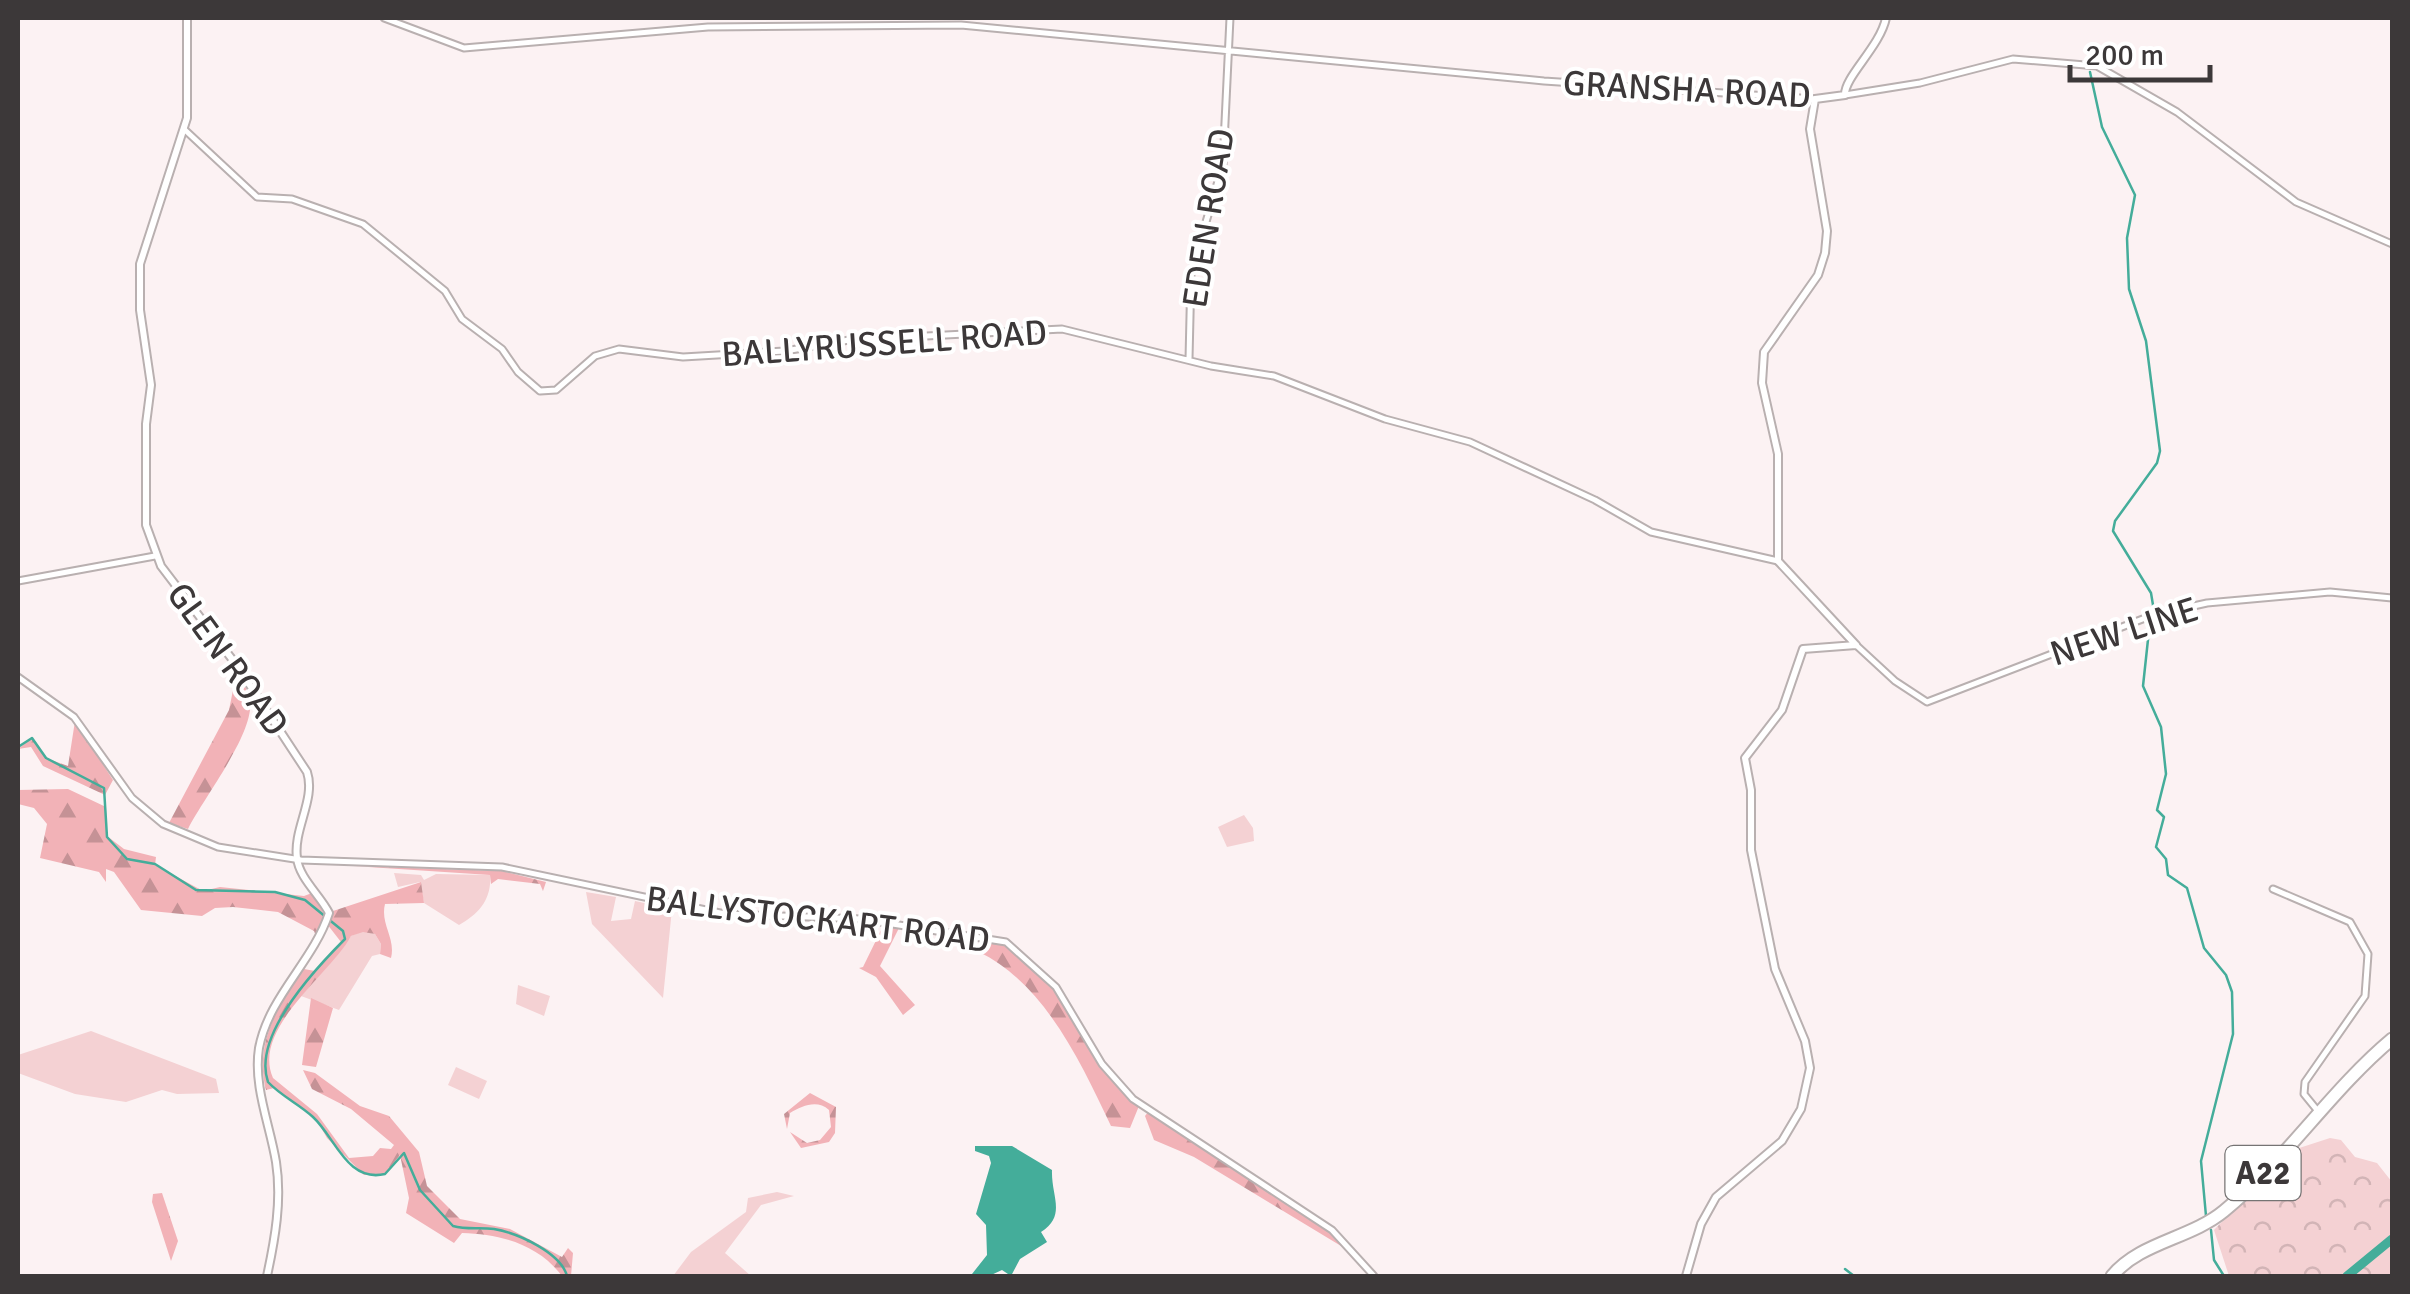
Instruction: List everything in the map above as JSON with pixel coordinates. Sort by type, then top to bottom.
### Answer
[{"type":"highway","name":"A22","points":[[2112,1276],[2138,1254],[2188,1234],[2220,1215],[2392,1038]]},
{"type":"street","name":"GLEN ROAD","points":[[186,18],[190,94],[184,130],[140,264],[140,310],[152,385],[146,424],[145,517],[155,556],[238,667],[254,697],[307,772],[310,789],[298,831],[296,859]]},
{"type":"street","name":"GRANSHA ROAD","points":[[384,18],[464,48],[684,28],[936,25],[1226,47],[1544,81],[1815,99],[1920,83],[2013,59],[2097,66],[2193,122],[2296,202],[2392,244]]},
{"type":"street","name":"EDEN ROAD","points":[[1189,359],[1191,273],[1222,164],[1230,18]]},
{"type":"street","points":[[1845,95],[1845,83],[1876,48],[1886,18]]},
{"type":"street","points":[[1815,99],[1810,128],[1827,231],[1826,253],[1818,275],[1764,352],[1760,367],[1778,454],[1778,561],[1856,645]]},
{"type":"street","name":"BALLYRUSSELL ROAD","points":[[184,130],[258,197],[292,199],[363,224],[445,291],[462,319],[502,349],[518,372],[540,391],[556,390],[595,356],[619,349],[673,357],[721,356],[1019,328],[1062,329],[1274,376],[1384,419],[1470,442],[1651,532],[1778,561]]},
{"type":"street","points":[[18,581],[155,556]]},
{"type":"street","name":"NEW LINE","points":[[1856,645],[1922,701],[1939,699],[2153,615],[2207,602],[2330,592],[2392,598]]},
{"type":"street","points":[[1686,1276],[1701,1224],[1716,1197],[1775,1150],[1801,1109],[1808,1082],[1809,1055],[1775,969],[1756,874],[1744,758],[1782,710],[1803,649],[1856,645]]},
{"type":"street","name":"BALLYSTOCKART ROAD","points":[[18,677],[74,716],[132,798],[163,824],[218,847],[296,859],[502,867],[725,914],[861,920],[1006,942],[1056,987],[1102,1064],[1134,1099],[1332,1230],[1374,1276]]},
{"type":"street","points":[[267,1276],[277,1220],[276,1167],[258,1078],[259,1049],[272,1009],[318,945],[327,919],[296,859]]},
{"type":"street","points":[[2273,889],[2350,922],[2368,954],[2365,996],[2305,1082],[2306,1100],[2320,1112]]},
{"type":"green space","points":[[237,670],[250,700],[245,730],[188,829],[169,823],[229,710]]},
{"type":"green space","points":[[75,721],[113,780],[105,795],[43,766],[31,747],[18,749],[32,738],[46,758],[68,766]]},
{"type":"green space","points":[[68,789],[106,807],[107,836],[124,849],[156,857],[155,865],[203,891],[220,887],[304,896],[312,893],[324,914],[318,941],[314,931],[278,912],[233,907],[215,908],[202,916],[141,910],[114,872],[106,869],[106,882],[99,872],[40,858],[47,824],[34,808],[18,804],[18,790]]},
{"type":"green space","points":[[1244,815],[1253,828],[1254,841],[1227,847],[1218,827]]},
{"type":"green space","points":[[353,866],[502,871],[546,882],[543,891],[540,884],[498,879],[491,884],[490,875]]},
{"type":"green space","points":[[394,873],[421,875],[424,880],[436,874],[490,875],[489,891],[483,905],[459,925],[424,903],[420,882],[398,887]]},
{"type":"green space","points":[[421,882],[424,903],[385,904],[391,958],[380,954],[381,944],[375,934],[351,936],[296,1002],[273,1040],[269,1059],[273,1078],[317,1114],[349,1158],[373,1156],[380,1148],[391,1149],[394,1145],[351,1109],[312,1089],[303,1070],[315,1073],[360,1106],[389,1116],[419,1152],[427,1186],[460,1219],[510,1229],[562,1257],[568,1248],[573,1253],[571,1276],[562,1276],[542,1256],[504,1239],[462,1233],[454,1243],[406,1213],[409,1198],[400,1155],[385,1174],[364,1175],[327,1138],[316,1119],[274,1088],[266,1090],[263,1057],[277,1011],[304,969],[315,971],[341,942],[327,924],[333,911]]},
{"type":"green space","points":[[586,892],[616,897],[611,921],[631,919],[635,901],[672,909],[663,998],[592,924]]},
{"type":"green space","points":[[885,922],[901,924],[880,966],[915,1005],[903,1015],[876,977],[859,968]]},
{"type":"green space","points":[[363,931],[375,934],[381,944],[380,954],[372,956],[339,1010],[301,996],[351,936]]},
{"type":"green space","points":[[984,938],[1011,947],[1034,963],[1053,984],[1102,1062],[1139,1106],[1130,1128],[1111,1126],[1073,1052],[1042,1005],[1002,966],[979,952]]},
{"type":"green space","points":[[518,985],[550,996],[544,1016],[516,1004]]},
{"type":"green space","points":[[311,998],[333,1008],[316,1067],[302,1065]]},
{"type":"green space","points":[[91,1031],[216,1079],[219,1093],[177,1094],[162,1090],[126,1102],[75,1094],[18,1073],[18,1055]]},
{"type":"green space","points":[[456,1067],[487,1081],[479,1099],[448,1085]]},
{"type":"green space","points":[[810,1093],[836,1107],[835,1133],[829,1142],[801,1148],[790,1132],[807,1143],[820,1140],[831,1127],[829,1110],[815,1104],[790,1113],[787,1129],[784,1114]]},
{"type":"green space","points":[[1148,1112],[1331,1232],[1351,1252],[1194,1157],[1154,1140],[1145,1116]]},
{"type":"green space","points":[[2330,1138],[2341,1140],[2355,1157],[2377,1163],[2392,1182],[2392,1276],[2229,1276],[2214,1230],[2290,1151]]},
{"type":"green space","points":[[777,1192],[794,1196],[761,1205],[725,1253],[751,1276],[673,1276],[691,1252],[746,1212],[748,1198]]},
{"type":"green space","points":[[162,1193],[178,1241],[171,1261],[152,1202],[153,1194]]},
{"type":"shaded area","points":[[975,1146],[1012,1146],[1052,1170],[1056,1212],[1041,1232],[1047,1242],[1020,1259],[1011,1276],[1002,1270],[989,1276],[972,1274],[987,1255],[986,1225],[976,1214],[991,1163],[989,1156],[975,1151]]},
{"type":"waterway","points":[[2090,72],[2102,127],[2135,195],[2127,238],[2129,289],[2146,341],[2160,451],[2157,463],[2115,521],[2113,531],[2151,593],[2154,611]]},
{"type":"waterway","points":[[2150,621],[2143,686],[2161,727],[2166,774],[2157,810],[2164,817],[2156,847],[2166,859],[2168,875],[2187,888],[2204,948],[2226,975],[2232,992],[2233,1034],[2201,1161],[2206,1216]]},
{"type":"waterway","points":[[18,747],[32,738],[46,758],[104,788],[107,837],[127,859],[155,864],[196,890],[275,892],[305,900],[343,931],[345,939],[318,967],[278,1024],[269,1044],[268,1082],[313,1117],[343,1156],[361,1172],[385,1174],[404,1153],[420,1190],[453,1226],[515,1235],[548,1252],[567,1276]]},
{"type":"waterway","points":[[2211,1230],[2214,1260],[2224,1276]]},
{"type":"waterway","points":[[2347,1276],[2392,1239]]},
{"type":"waterway","points":[[1845,1269],[1854,1276]]}]
